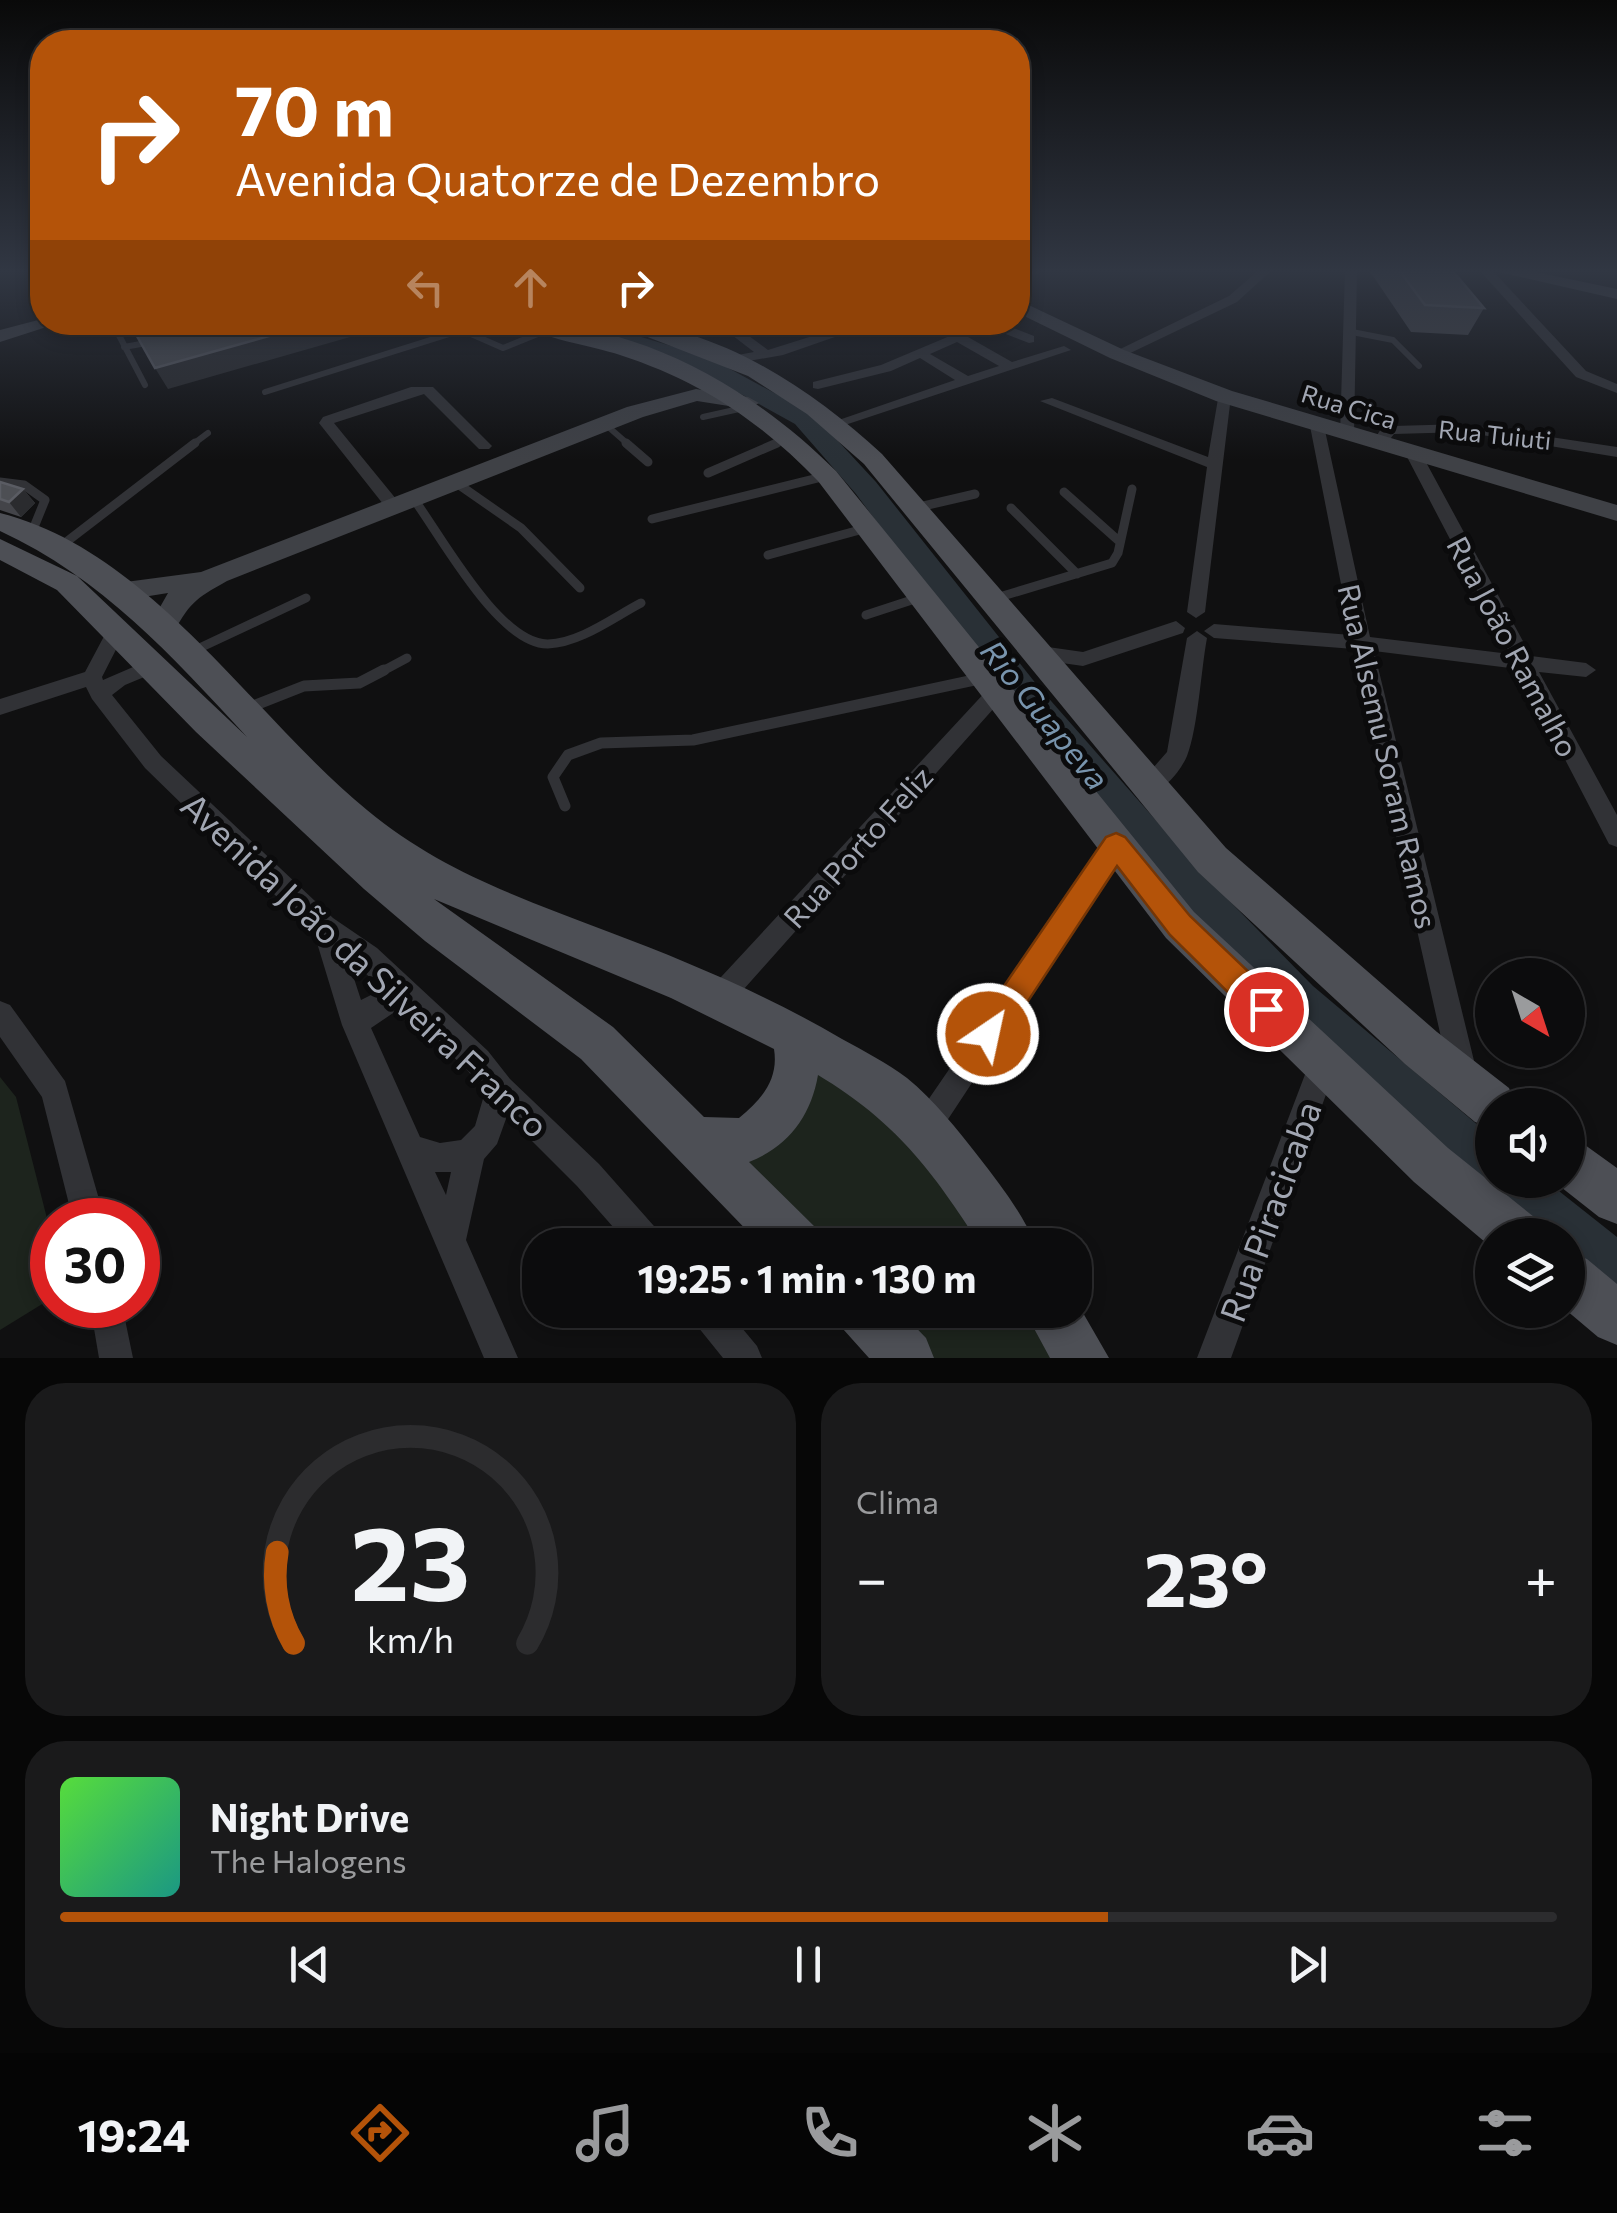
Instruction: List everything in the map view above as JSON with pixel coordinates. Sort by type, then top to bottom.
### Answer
[{"type":"main road","points":[[594,335],[661,346]]},
{"type":"main road","points":[[642,335],[706,377],[760,375],[837,423],[914,508],[1212,860],[1475,1092]]},
{"type":"main road","points":[[760,375],[791,437],[827,476],[1180,925],[1430,1165],[1495,1218]]},
{"type":"main road","points":[[31,533],[118,592],[167,650],[208,723],[378,878],[597,1044],[780,1228]]},
{"type":"main road","points":[[0,548],[67,583],[117,630],[167,650],[242,710],[354,822],[402,859],[442,882],[794,1034],[890,1094],[925,1129],[998,1228]]},
{"type":"main road","points":[[506,973],[518,947],[544,927]]},
{"type":"main road","points":[[683,1131],[700,1143],[725,1145],[749,1138],[770,1125],[786,1106],[796,1082],[799,1059],[794,1034]]},
{"type":"main road","points":[[1585,1175],[1617,1200]]},
{"type":"main road","points":[[1585,1292],[1617,1318]]},
{"type":"main road","points":[[878,1328],[906,1358]]},
{"type":"main road","points":[[1062,1328],[1081,1358]]},
{"type":"street","name":"Rua Cica","points":[[1074,333],[1224,396],[1617,513]]},
{"type":"street","points":[[1117,354],[1160,333]]},
{"type":"street","points":[[1347,435],[1352,333]]},
{"type":"street","points":[[1543,333],[1581,374],[1617,389]]},
{"type":"street","points":[[118,592],[158,589],[218,574],[634,412],[670,392],[676,383],[661,346],[675,335]]},
{"type":"street","points":[[731,335],[760,375]]},
{"type":"street","points":[[634,412],[760,375],[836,335]]},
{"type":"street","points":[[818,385],[886,368],[963,335]]},
{"type":"street","points":[[1018,335],[1028,339]]},
{"type":"street","points":[[958,337],[1010,367]]},
{"type":"street","points":[[837,423],[1064,350]]},
{"type":"street","points":[[920,352],[966,380]]},
{"type":"street","points":[[403,502],[326,421],[416,390],[428,390],[484,446]]},
{"type":"street","points":[[1196,612],[1224,396]]},
{"type":"street","points":[[1048,400],[1215,465]]},
{"type":"street","name":"Rua Alsemu Soram Ramos","points":[[1317,426],[1362,642],[1466,1085]]},
{"type":"street","name":"Rua Tuiuti","points":[[1379,444],[1386,432],[1393,430],[1464,428],[1617,452]]},
{"type":"street","name":"Rua João Ramalho","points":[[1413,454],[1617,838]]},
{"type":"street","points":[[0,707],[118,680],[167,650],[165,613],[174,602],[218,574]]},
{"type":"street","points":[[1149,785],[1177,754],[1210,620],[1196,612],[1176,614],[1176,628]]},
{"type":"street","points":[[1034,652],[1083,659],[1176,628],[1205,634],[1362,642],[1586,670]]},
{"type":"street","points":[[96,686],[117,630]]},
{"type":"street","points":[[1070,694],[1083,659]]},
{"type":"street","name":"Avenida João da Silveira Franco","points":[[96,686],[153,762],[324,926],[368,957],[478,1061],[500,1089],[588,1175],[635,1228]]},
{"type":"street","name":"Rua Porto Feliz","points":[[718,999],[991,686]]},
{"type":"street","points":[[925,1129],[1116,845]]},
{"type":"street","points":[[324,926],[356,1025],[501,1358]]},
{"type":"street","points":[[356,1025],[366,1011],[406,993]]},
{"type":"street","points":[[0,1014],[55,1091],[83,1198]]},
{"type":"street","name":"Rua Piracicaba","points":[[1214,1358],[1323,1064]]},
{"type":"street","points":[[409,1148],[434,1158],[453,1160],[471,1152],[488,1134],[500,1089]]},
{"type":"street","points":[[451,1238],[459,1189],[471,1152]]},
{"type":"street","points":[[110,1328],[116,1358]]},
{"type":"street","points":[[721,1328],[745,1358]]},
{"type":"lane","points":[[1359,333],[1393,340],[1419,366]]},
{"type":"lane","points":[[118,335],[144,385]]},
{"type":"lane","points":[[265,392],[446,335]]},
{"type":"lane","points":[[480,335],[502,347],[523,335]]},
{"type":"lane","points":[[124,347],[158,340]]},
{"type":"lane","points":[[703,417],[760,375]]},
{"type":"lane","points":[[604,424],[648,462]]},
{"type":"lane","points":[[31,533],[208,433]]},
{"type":"lane","points":[[708,473],[791,437]]},
{"type":"lane","points":[[652,519],[827,476]]},
{"type":"lane","points":[[0,482],[12,481],[37,491],[44,500],[44,510],[31,533]]},
{"type":"lane","points":[[454,481],[521,528],[580,588]]},
{"type":"lane","points":[[990,600],[1112,563],[1132,489]]},
{"type":"lane","points":[[1064,492],[1120,542]]},
{"type":"lane","points":[[914,508],[975,494]]},
{"type":"lane","points":[[403,502],[526,641],[557,641],[641,604]]},
{"type":"lane","points":[[1011,508],[1077,574]]},
{"type":"lane","points":[[768,554],[868,528]]},
{"type":"lane","points":[[866,615],[922,596]]},
{"type":"lane","points":[[167,650],[306,598]]},
{"type":"lane","points":[[242,710],[304,686],[359,683],[407,658]]},
{"type":"lane","points":[[565,806],[553,777],[568,755],[601,743],[692,740],[991,686]]},
{"type":"shaded area","points":[[809,1058],[914,1148],[976,1228],[806,1228],[732,1159]]},
{"type":"shaded area","points":[[0,1077],[16,1097],[42,1198],[30,1198],[30,1312],[0,1330]]},
{"type":"shaded area","points":[[902,1328],[1042,1328],[1060,1358],[927,1358]]},
{"type":"building","points":[[136,335],[273,335],[155,368]]},
{"type":"building","points":[[0,482],[23,489],[9,502],[0,499]]},
{"type":"waterway","name":"Rio Guapeva","points":[[609,335],[700,362],[804,419],[866,488],[1024,694],[1189,889],[1297,1002],[1475,1156]]},
{"type":"waterway","name":"Rio Guapeva","points":[[1525,1198],[1617,1273]]},
{"type":"route","points":[[988,1034],[1116,845],[1180,925],[1266,1009]]}]
